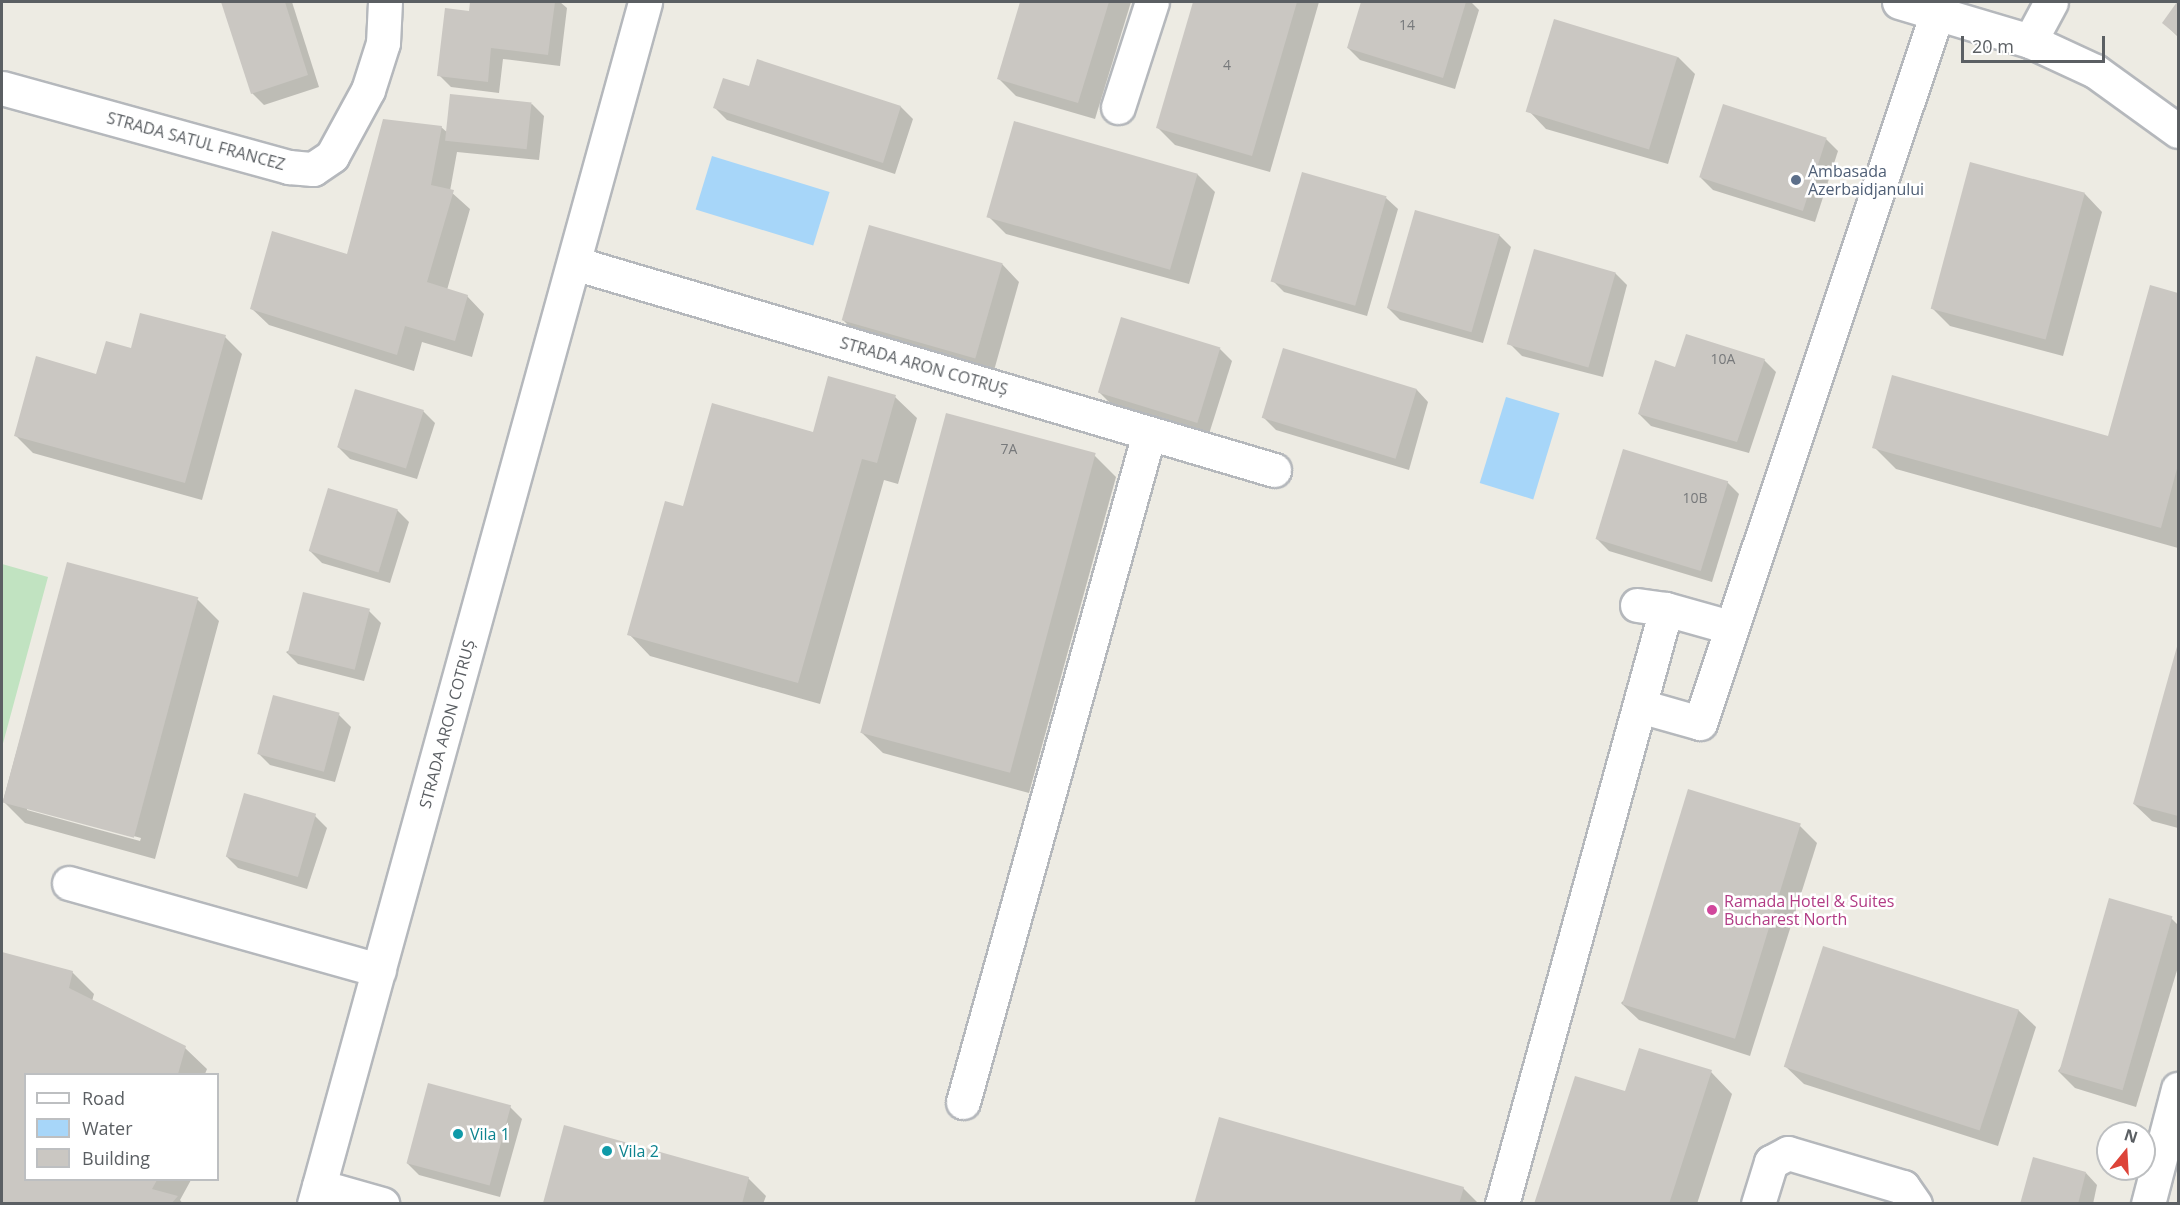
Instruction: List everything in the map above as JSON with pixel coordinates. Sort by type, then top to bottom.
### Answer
[{"type":"street","name":"STRADA SATUL FRANCEZ","points":[[2,88],[288,167],[313,169],[332,156],[368,90],[383,43],[385,2]]},
{"type":"street","name":"STRADA ARON COTRUȘ","points":[[382,1203],[317,1195],[645,2]]},
{"type":"street","points":[[1118,107],[1152,2]]},
{"type":"street","points":[[1899,2],[2030,41],[2096,71],[2178,131]]},
{"type":"street","points":[[2030,41],[2051,2]]},
{"type":"street","points":[[1640,706],[1701,723],[1730,627],[1937,13]]},
{"type":"street","name":"STRADA ARON COTRUȘ","points":[[574,263],[1274,470]]},
{"type":"street","points":[[963,1102],[1149,433]]},
{"type":"street","points":[[1502,1203],[1640,706],[1652,607],[1730,627]]},
{"type":"street","points":[[69,883],[379,970]]},
{"type":"street","points":[[2148,1203],[2178,1089]]},
{"type":"street","points":[[1758,1203],[1771,1162],[1788,1153],[1902,1187],[1916,1203]]},
{"type":"green space","points":[[2,564],[48,577],[2,747]]},
{"type":"water","points":[[712,156],[830,192],[813,246],[696,210]]},
{"type":"water","points":[[1506,397],[1560,413],[1533,499],[1480,483]]},
{"type":"building","points":[[221,2],[285,2],[308,75],[251,94]]},
{"type":"building","points":[[470,2],[555,2],[548,55],[491,48],[488,82],[437,76],[445,8],[469,11]]},
{"type":"building","points":[[1020,2],[1109,2],[1078,103],[997,79]]},
{"type":"building","points":[[1193,2],[1297,2],[1252,156],[1156,128]]},
{"type":"building","points":[[1361,2],[1466,2],[1443,78],[1347,48]]},
{"type":"building","points":[[2178,2],[2178,36],[2162,23]]},
{"type":"building","points":[[1554,19],[1677,57],[1649,149],[1526,112]]},
{"type":"building","points":[[757,59],[901,106],[883,163],[713,108],[723,78],[749,86]]},
{"type":"building","points":[[450,94],[532,103],[527,149],[445,141]]},
{"type":"building","points":[[1723,104],[1827,138],[1803,211],[1699,177]]},
{"type":"building","points":[[383,119],[442,126],[431,185],[454,190],[427,282],[468,295],[455,341],[405,326],[397,355],[250,309],[272,231],[347,254]]},
{"type":"building","points":[[1014,121],[1198,174],[1170,270],[986,217]]},
{"type":"building","points":[[1970,162],[2085,193],[2046,340],[1931,309]]},
{"type":"building","points":[[1302,172],[1387,196],[1355,306],[1271,282]]},
{"type":"building","points":[[1415,210],[1500,234],[1471,332],[1387,308]]},
{"type":"building","points":[[869,225],[1003,263],[975,358],[842,320]]},
{"type":"building","points":[[1534,249],[1616,272],[1588,368],[1507,344]]},
{"type":"building","points":[[2150,285],[2178,293],[2178,465],[2161,528],[1872,448],[1892,375],[2108,436]]},
{"type":"building","points":[[140,313],[226,335],[185,483],[14,436],[36,356],[96,374],[106,341],[131,348]]},
{"type":"building","points":[[1121,317],[1220,347],[1197,423],[1098,393]]},
{"type":"building","points":[[1686,334],[1765,359],[1737,442],[1638,414],[1655,360],[1675,367]]},
{"type":"building","points":[[1283,348],[1417,389],[1396,459],[1262,418]]},
{"type":"building","points":[[828,376],[896,395],[877,463],[862,459],[798,683],[627,635],[665,501],[683,506],[712,403],[813,432]]},
{"type":"building","points":[[355,389],[424,410],[406,468],[337,447]]},
{"type":"building","points":[[946,413],[1096,453],[1010,773],[860,733]]},
{"type":"building","points":[[1623,449],[1728,481],[1701,571],[1596,539]]},
{"type":"building","points":[[328,488],[398,509],[379,572],[309,551]]},
{"type":"building","points":[[67,562],[198,597],[134,838],[3,803]]},
{"type":"building","points":[[303,592],[370,609],[355,670],[288,653]]},
{"type":"building","points":[[2178,643],[2178,816],[2133,804]]},
{"type":"building","points":[[273,695],[340,713],[324,772],[257,754]]},
{"type":"building","points":[[1688,789],[1801,823],[1735,1039],[1622,1004]]},
{"type":"building","points":[[244,793],[316,814],[298,877],[226,856]]},
{"type":"building","points":[[2109,898],[2172,916],[2123,1090],[2059,1072]]},
{"type":"building","points":[[1823,946],[2019,1010],[1980,1130],[1784,1067]]},
{"type":"building","points":[[2,952],[73,971],[69,988],[186,1046],[178,1073],[24,1073],[24,1181],[156,1181],[152,1189],[178,1196],[171,1204],[2,1204]]},
{"type":"building","points":[[1639,1048],[1712,1070],[1669,1204],[1534,1204],[1575,1076],[1625,1091]]},
{"type":"building","name":"Vila 1","points":[[428,1083],[511,1105],[490,1185],[407,1163]]},
{"type":"building","points":[[1219,1117],[1464,1187],[1459,1204],[1194,1204]]},
{"type":"building","name":"Vila 2","points":[[564,1125],[749,1177],[742,1204],[543,1203]]},
{"type":"building","points":[[2033,1157],[2086,1172],[2078,1204],[2020,1204]]},
{"type":"place","name":"Ambasada Azerbaidjanului","points":[[1796,180]]},
{"type":"place","name":"Ramada Hotel & Suites Bucharest North","points":[[1712,910]]},
{"type":"place","name":"Vila 1","points":[[458,1134]]},
{"type":"place","name":"Vila 2","points":[[607,1151]]}]
